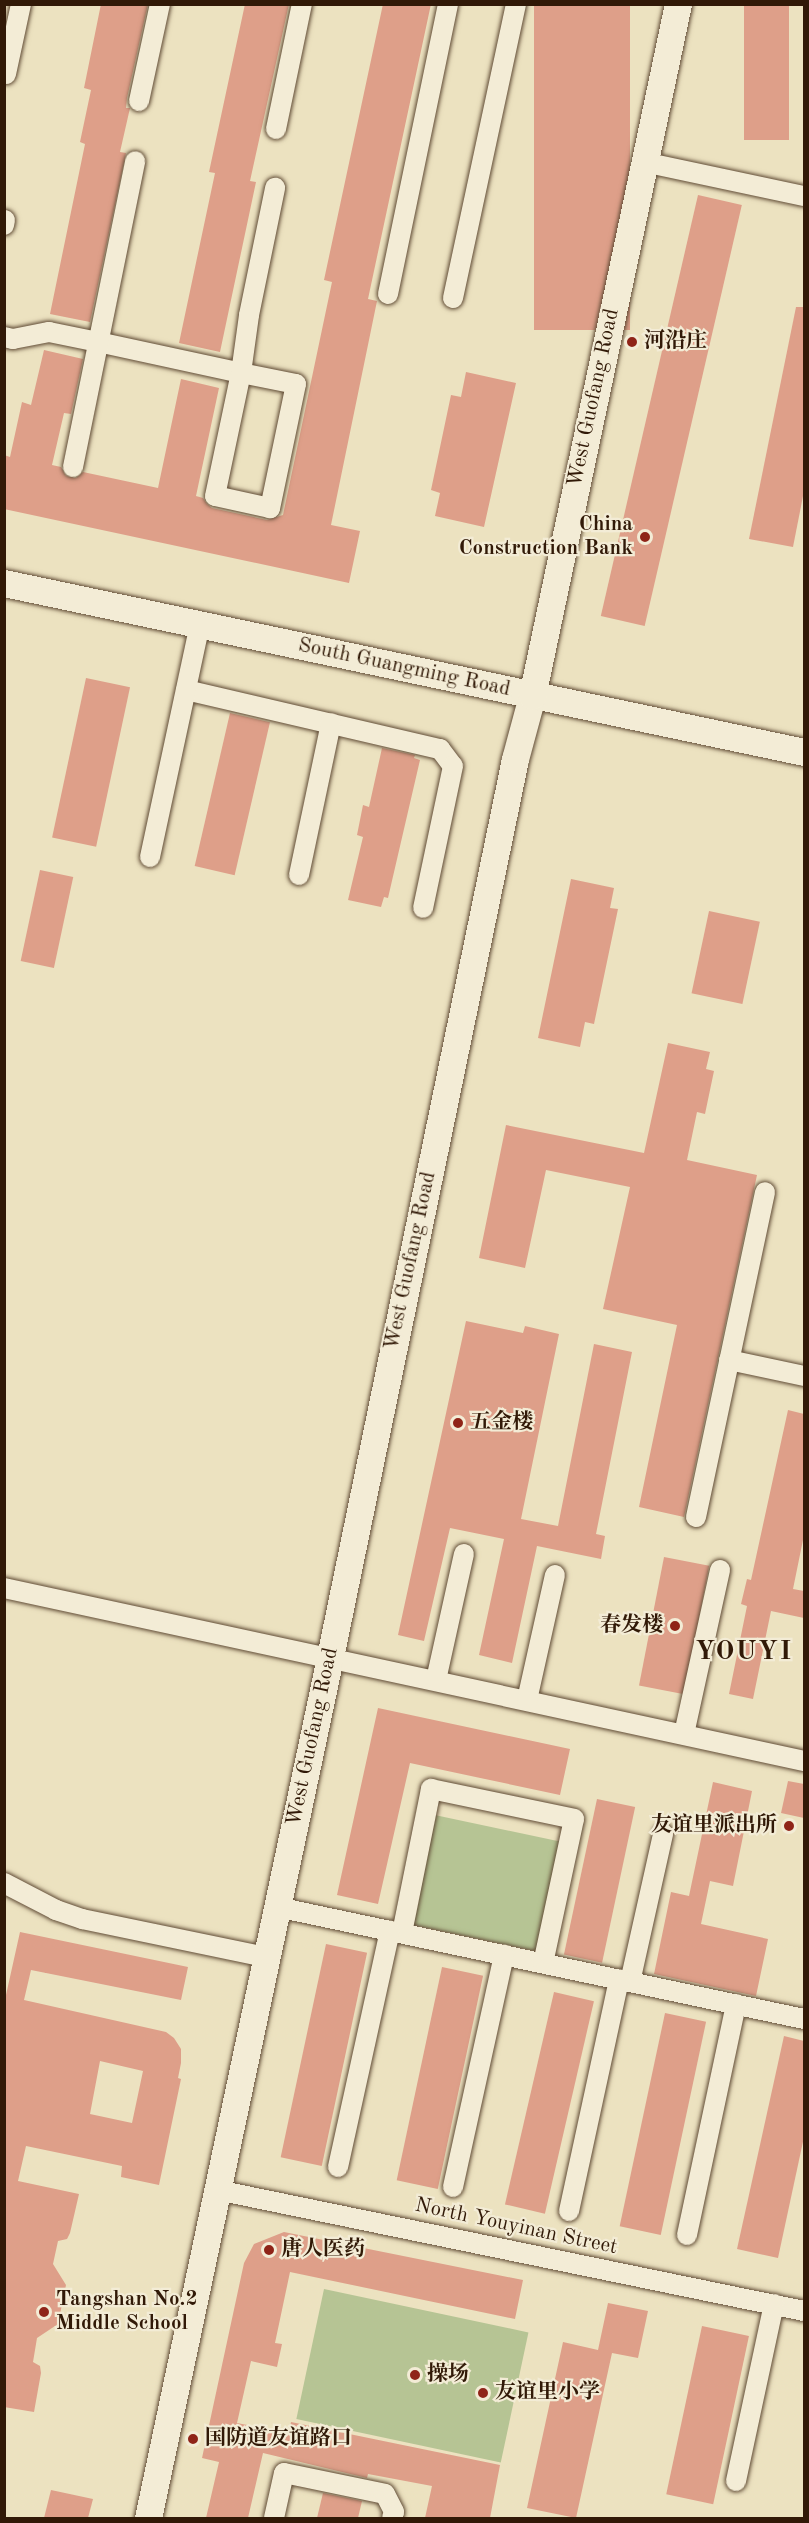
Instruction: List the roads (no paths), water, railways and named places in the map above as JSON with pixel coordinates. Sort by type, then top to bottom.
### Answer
[{"type":"street","points":[[6,74],[21,4]]},
{"type":"street","points":[[139,101],[160,4]]},
{"type":"street","points":[[276,129],[302,4]]},
{"type":"street","points":[[388,294],[448,4]]},
{"type":"street","points":[[453,298],[516,4]]},
{"type":"street","name":"West Guofang Road","points":[[148,2518],[330,1657],[515,759],[532,696],[678,4]]},
{"type":"street","points":[[73,467],[135,161]]},
{"type":"street","points":[[644,162],[804,196]]},
{"type":"street","points":[[4,337],[14,339],[49,332],[241,373],[296,384],[270,508],[215,496],[241,373],[249,315],[275,188]]},
{"type":"street","name":"South Guangming Road","points":[[4,583],[804,752]]},
{"type":"street","points":[[150,857],[200,624]]},
{"type":"street","points":[[186,690],[440,749],[453,766],[423,908]]},
{"type":"street","points":[[298,875],[331,723]]},
{"type":"street","points":[[696,1517],[765,1192]]},
{"type":"street","points":[[729,1360],[804,1376]]},
{"type":"street","points":[[436,1680],[464,1554]]},
{"type":"street","points":[[684,1734],[720,1570]]},
{"type":"street","points":[[527,1700],[555,1575]]},
{"type":"street","points":[[4,1588],[804,1761]]},
{"type":"street","points":[[338,2167],[432,1789],[574,1819],[543,1963]]},
{"type":"street","points":[[568,2211],[663,1834]]},
{"type":"street","points":[[4,1883],[56,1910],[82,1919],[266,1957]]},
{"type":"street","points":[[277,1907],[804,2019]]},
{"type":"street","points":[[453,2187],[504,1955]]},
{"type":"street","points":[[687,2235],[736,2004]]},
{"type":"street","name":"North Youyinan Street","points":[[218,2190],[804,2311]]},
{"type":"street","points":[[736,2481],[774,2304]]},
{"type":"street","points":[[273,2518],[284,2472],[386,2494],[394,2512],[392,2518]]},
{"type":"place","name":"河沿庄","points":[[632,342]]},
{"type":"place","name":"China Construction Bank","points":[[645,537]]},
{"type":"place","name":"五金楼","points":[[458,1423]]},
{"type":"place","name":"春发楼","points":[[675,1626]]},
{"type":"place","name":"友谊里派出所","points":[[789,1826]]},
{"type":"place","name":"唐人医药","points":[[269,2250]]},
{"type":"place","name":"Tangshan No.2 Middle School","points":[[44,2312]]},
{"type":"place","name":"操场","points":[[415,2375]]},
{"type":"place","name":"友谊里小学","points":[[483,2393]]},
{"type":"place","name":"国防道友谊路口","points":[[193,2439]]},
{"type":"district","name":"YOUYI","points":[[744,1652]]}]
